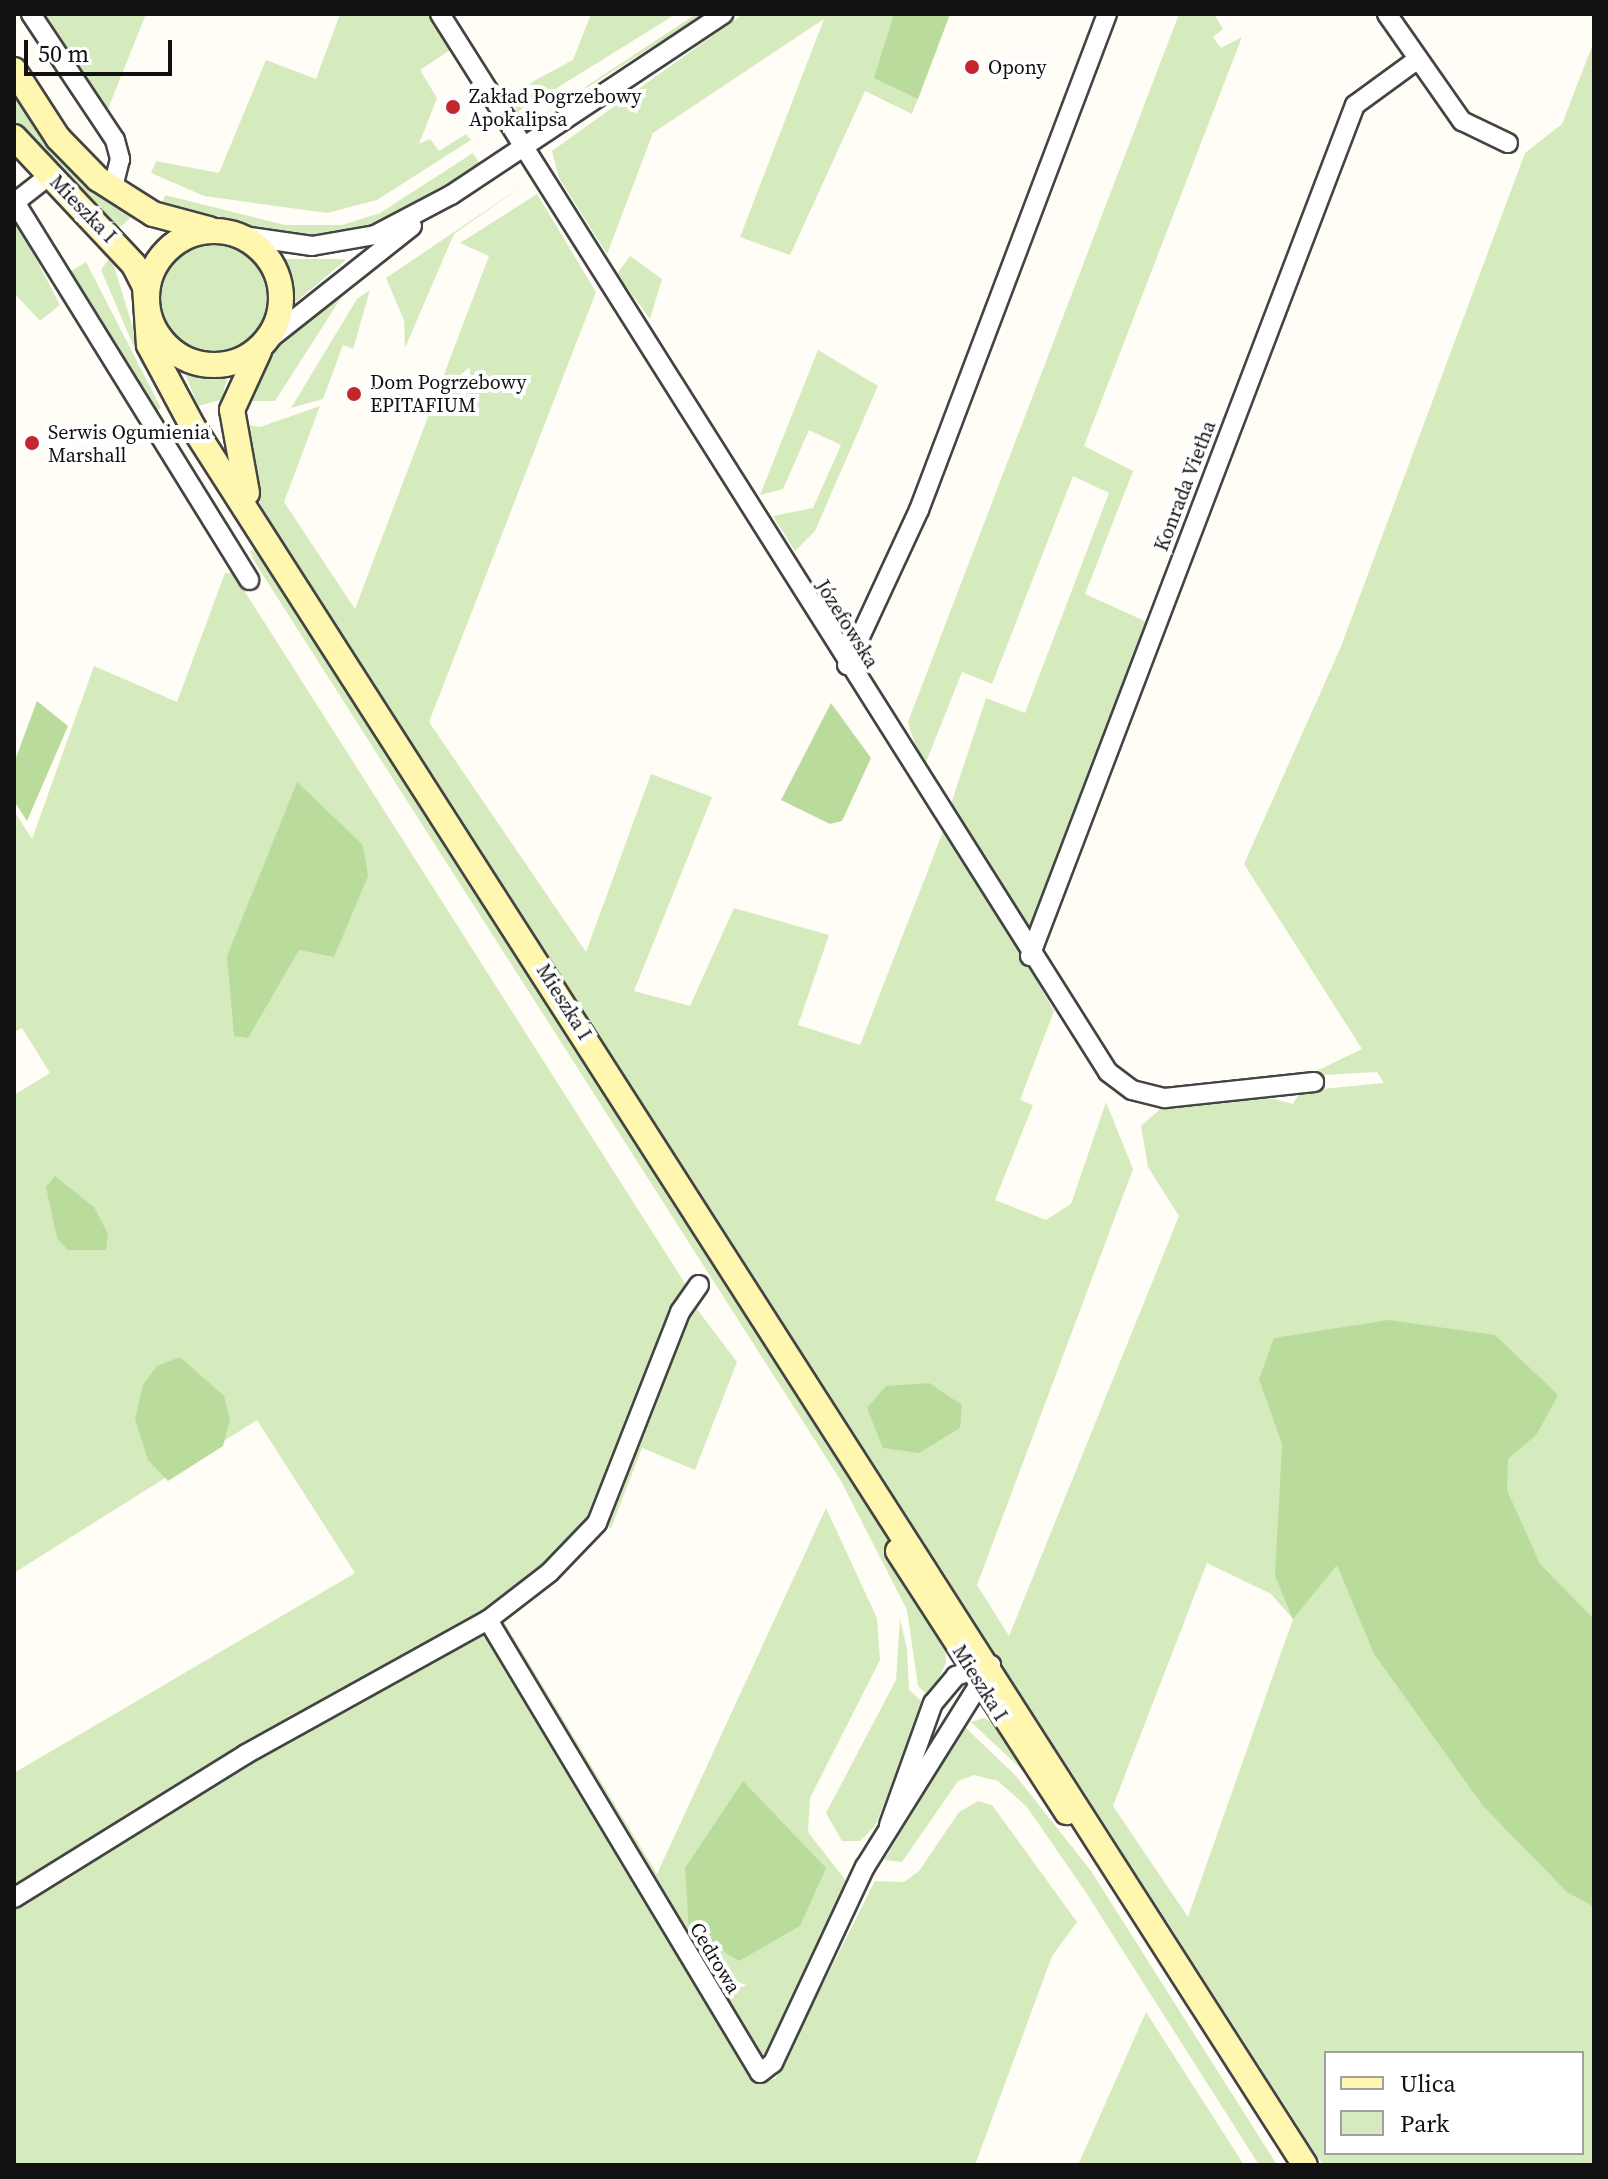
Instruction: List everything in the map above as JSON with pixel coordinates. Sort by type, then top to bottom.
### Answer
[{"type":"street","points":[[31,14],[115,140],[120,159],[112,190]]},
{"type":"street","name":"Józefowska","points":[[440,14],[1030,956],[1108,1072],[1132,1090],[1165,1098],[1314,1082]]},
{"type":"street","points":[[145,287],[159,331],[192,361],[227,365],[267,341],[451,195],[723,14]]},
{"type":"street","points":[[847,665],[919,510],[1107,14]]},
{"type":"street","points":[[1387,14],[1462,121],[1508,143]]},
{"type":"street","name":"Konrada Vietha","points":[[1030,956],[1355,105],[1418,59]]},
{"type":"street","name":"Mieszka I","points":[[14,70],[72,155],[112,190],[153,214],[229,234]]},
{"type":"street","name":"Mieszka I","points":[[14,137],[121,249],[145,287]]},
{"type":"street","points":[[50,175],[16,205],[249,580]]},
{"type":"street","points":[[265,532],[193,427],[149,345],[145,287],[150,263],[167,249],[229,234],[312,246],[349,243],[451,195]]},
{"type":"street","points":[[229,234],[276,273],[279,314],[232,410],[239,473],[265,532]]},
{"type":"street","points":[[233,552],[265,532]]},
{"type":"street","name":"Mieszka I","points":[[265,532],[864,1472],[902,1559],[1121,1878],[1305,2165]]},
{"type":"street","points":[[14,1898],[246,1754],[488,1620],[597,1523],[680,1312],[699,1285]]},
{"type":"street","name":"Cedrowa","points":[[488,1620],[760,2073],[773,2063],[889,1825],[933,1703],[981,1673]]},
{"type":"street","name":"Mieszka I","points":[[981,1673],[1001,1716],[1121,1878]]},
{"type":"street","name":"Cedrowa","points":[[889,1825],[966,1712],[981,1673]]},
{"type":"street","points":[[966,1712],[1001,1716]]},
{"type":"green space","points":[[41,14],[146,14],[108,109],[78,67],[87,60],[81,50],[68,53]]},
{"type":"green space","points":[[340,14],[428,14],[450,50],[420,70],[437,98],[419,144],[430,139],[439,151],[466,134],[471,140],[377,200],[327,213],[204,196],[151,173],[156,161],[219,173],[266,60],[316,79]]},
{"type":"green space","points":[[591,14],[676,14],[515,114],[516,101],[532,82],[573,60]]},
{"type":"green space","points":[[696,14],[704,14],[529,124]]},
{"type":"green space","points":[[743,14],[950,14],[912,114],[865,91],[790,255],[740,237],[824,19],[653,133],[607,254],[559,178],[552,151]]},
{"type":"green space","points":[[894,14],[950,14],[918,99],[874,78]]},
{"type":"green space","points":[[1179,14],[1214,14],[1223,29],[1213,37],[1221,48],[1242,37],[1084,446],[1133,471],[1085,594],[1147,622],[1033,927],[1024,931],[950,807],[986,698],[1025,713],[1109,493],[1073,476],[992,684],[962,672],[923,770],[908,722]]},
{"type":"green space","points":[[1594,41],[1594,2165],[1323,2165],[267,517],[244,470],[238,423],[260,427],[320,406],[284,502],[355,609],[489,256],[460,243],[537,194],[596,292],[429,722],[586,952],[651,774],[712,797],[634,991],[690,1006],[734,908],[829,935],[798,1025],[860,1045],[946,824],[1054,1011],[1020,1100],[1033,1105],[995,1200],[1046,1220],[1071,1204],[1106,1102],[1133,1169],[977,1585],[1009,1636],[1179,1216],[1148,1167],[1141,1126],[1165,1105],[1269,1098],[1293,1104],[1301,1091],[1384,1083],[1377,1072],[1306,1076],[1362,1049],[1244,864],[1340,649],[1525,153],[1562,124]],"holes":[[[1207,1563],[1271,1594],[1293,1619],[1188,1917],[1113,1806]]]},
{"type":"green space","points":[[14,89],[97,191],[132,216],[124,224],[116,229],[14,122]]},
{"type":"green space","points":[[473,153],[479,163],[397,218],[323,238],[264,233],[161,206],[165,195],[285,225],[342,225],[380,213]]},
{"type":"green space","points":[[528,182],[454,234],[405,348],[404,320],[386,278]]},
{"type":"green space","points":[[14,217],[60,305],[40,321],[14,293]]},
{"type":"green space","points":[[214,245],[235,249],[252,261],[264,278],[268,299],[264,320],[252,337],[235,349],[214,353],[193,349],[176,337],[164,320],[160,299],[164,278],[176,261],[193,249]]},
{"type":"green space","points":[[111,256],[137,341],[174,415],[140,361],[101,270]]},
{"type":"green space","points":[[630,256],[662,279],[650,319],[617,274]]},
{"type":"green space","points":[[281,259],[343,259],[346,260],[292,305]]},
{"type":"green space","points":[[86,262],[161,408],[156,411],[68,273]]},
{"type":"green space","points":[[348,287],[275,401],[243,401],[269,354]]},
{"type":"green space","points":[[370,290],[353,349],[343,345],[323,399],[291,408],[357,299]]},
{"type":"green space","points":[[818,350],[878,386],[815,531],[795,551],[773,516],[813,508],[841,445],[809,430],[783,489],[760,495]]},
{"type":"green space","points":[[182,366],[228,376],[221,400],[198,406]]},
{"type":"green space","points":[[258,548],[849,1466],[945,1644],[946,1663],[930,1697],[918,1686],[907,1610],[841,1481],[254,561],[250,551]]},
{"type":"green space","points":[[225,573],[233,573],[686,1285],[586,1524],[495,1607],[657,1874],[826,1508],[877,1618],[880,1660],[810,1798],[808,1832],[847,1882],[765,2054],[753,2053],[743,2065],[758,2081],[775,2079],[875,1881],[904,1882],[919,1871],[959,1812],[978,1801],[992,1805],[1077,1922],[1052,1956],[975,2165],[14,2165],[14,1773],[355,1573],[257,1420],[14,1573],[14,1095],[50,1073],[22,1028],[14,1032],[14,811],[32,839],[94,666],[177,702]]},
{"type":"green space","points":[[37,701],[68,726],[27,821],[14,801],[14,763]]},
{"type":"green space","points":[[831,703],[871,758],[842,821],[830,824],[781,800]]},
{"type":"green space","points":[[297,782],[363,845],[368,876],[334,957],[299,950],[248,1038],[234,1036],[227,956]]},
{"type":"green space","points":[[55,1176],[94,1207],[108,1234],[106,1250],[68,1250],[57,1238],[46,1187]]},
{"type":"green space","points":[[697,1309],[737,1362],[695,1470],[642,1448],[611,1528],[602,1525],[686,1318]]},
{"type":"green space","points":[[1388,1320],[1495,1335],[1558,1395],[1537,1434],[1508,1459],[1507,1490],[1540,1564],[1594,1619],[1594,1907],[1567,1892],[1483,1806],[1374,1654],[1337,1565],[1293,1619],[1275,1576],[1282,1444],[1259,1379],[1274,1338]]},
{"type":"green space","points":[[180,1357],[224,1396],[230,1419],[223,1446],[168,1481],[148,1460],[135,1419],[143,1385],[157,1366]]},
{"type":"green space","points":[[929,1383],[962,1405],[960,1428],[919,1453],[883,1448],[867,1408],[886,1386]]},
{"type":"green space","points":[[900,1619],[907,1649],[909,1690],[925,1704],[875,1826],[860,1841],[842,1841],[826,1813],[896,1680]]},
{"type":"green space","points":[[984,1718],[997,1725],[1036,1783],[971,1722]]},
{"type":"green space","points":[[965,1727],[1016,1776],[1091,1871],[1277,2165],[1259,2165],[1085,1891],[1027,1807],[998,1781],[974,1775],[958,1781],[902,1862],[884,1860]]},
{"type":"green space","points":[[743,1781],[826,1868],[800,1926],[739,1961],[689,1930],[685,1868]]},
{"type":"green space","points":[[1146,2012],[1244,2165],[1078,2165]]},
{"type":"place","name":"Opony","points":[[972,67]]},
{"type":"place","name":"Zakład Pogrzebowy Apokalipsa","points":[[453,107]]},
{"type":"place","name":"Dom Pogrzebowy EPITAFIUM","points":[[354,394]]},
{"type":"place","name":"Serwis Ogumienia Marshall","points":[[32,443]]}]
